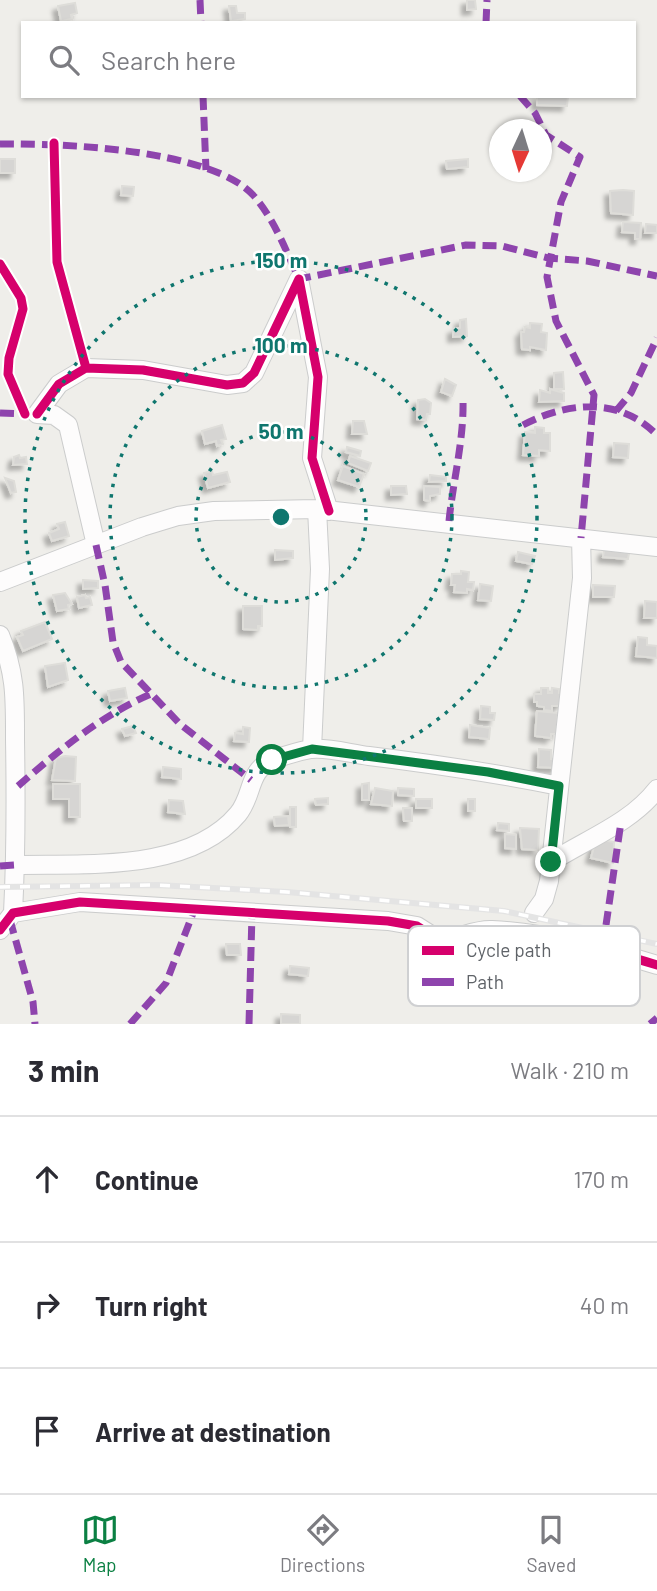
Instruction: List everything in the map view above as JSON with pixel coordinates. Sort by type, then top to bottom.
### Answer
[{"type":"street","points":[[96,545],[68,425],[54,415],[37,414],[59,383],[86,368],[144,370],[227,385],[243,383],[258,366],[299,279],[318,377],[312,458],[323,510],[312,749]]},
{"type":"street","points":[[0,582],[178,516],[241,510],[323,510],[657,547]]},
{"type":"street","points":[[534,913],[544,899],[551,862],[582,578],[581,538]]},
{"type":"street","points":[[0,635],[13,671],[18,704],[13,913],[0,930]]},
{"type":"street","points":[[15,865],[142,860],[187,848],[213,834],[238,814],[251,780],[259,768],[272,760],[312,749],[488,772],[559,786]]},
{"type":"street","points":[[551,862],[621,822],[642,807],[657,789]]},
{"type":"street","points":[[13,913],[47,905],[109,902],[353,918],[414,926]]},
{"type":"building","points":[[467,0],[475,0],[476,9],[467,10]]},
{"type":"building","points":[[75,3],[77,13],[71,15],[72,19],[61,21],[58,6]]},
{"type":"building","points":[[229,6],[236,6],[237,13],[245,13],[245,19],[231,21]]},
{"type":"building","points":[[537,98],[568,98],[567,106],[537,105]]},
{"type":"building","points":[[0,159],[15,159],[15,173],[0,173]]},
{"type":"building","points":[[468,159],[468,167],[447,169],[446,161]]},
{"type":"building","points":[[122,186],[134,187],[133,196],[121,195]]},
{"type":"building","points":[[610,191],[634,191],[633,215],[611,213]]},
{"type":"building","points":[[623,222],[641,223],[640,239],[635,239],[635,233],[622,232]]},
{"type":"building","points":[[646,224],[657,225],[657,233],[645,233]]},
{"type":"building","points":[[466,319],[467,336],[453,337],[453,329],[460,328],[460,320]]},
{"type":"building","points":[[530,323],[542,324],[541,332],[547,333],[546,350],[530,347],[530,350],[522,349],[521,332],[524,332],[525,327],[530,328]]},
{"type":"building","points":[[563,372],[564,389],[554,389],[554,373]]},
{"type":"building","points":[[445,379],[456,385],[452,396],[441,392]]},
{"type":"building","points":[[550,389],[564,393],[564,401],[539,402],[540,390],[550,393]]},
{"type":"building","points":[[425,399],[431,403],[430,414],[427,414],[426,420],[417,419],[418,400]]},
{"type":"building","points":[[353,421],[364,421],[367,434],[352,434]]},
{"type":"building","points":[[222,425],[226,439],[221,440],[223,444],[217,446],[216,441],[205,444],[202,431]]},
{"type":"building","points":[[535,427],[544,428],[544,433],[550,433],[550,451],[539,450],[539,456],[523,455],[525,432],[535,433]]},
{"type":"building","points":[[614,443],[629,444],[628,458],[613,457]]},
{"type":"building","points":[[347,447],[361,451],[360,456],[346,452]]},
{"type":"building","points":[[19,455],[20,458],[26,457],[27,464],[13,465],[14,457]]},
{"type":"building","points":[[350,456],[371,463],[368,471],[348,463]]},
{"type":"building","points":[[343,466],[364,474],[359,487],[338,480]]},
{"type":"building","points":[[212,471],[213,475],[227,472],[230,482],[208,488],[204,473]]},
{"type":"building","points":[[430,475],[446,477],[446,481],[429,482]]},
{"type":"building","points":[[5,478],[14,481],[16,492],[11,493]]},
{"type":"building","points":[[391,486],[406,486],[407,494],[391,495]]},
{"type":"building","points":[[424,486],[440,487],[440,494],[430,496],[430,501],[424,500]]},
{"type":"building","points":[[65,522],[69,536],[52,541],[49,533],[59,529],[57,524]]},
{"type":"building","points":[[275,550],[293,551],[293,558],[275,560]]},
{"type":"building","points":[[604,550],[629,553],[628,559],[603,557]]},
{"type":"building","points":[[518,552],[535,556],[532,564],[516,561]]},
{"type":"building","points":[[461,571],[469,572],[468,582],[474,582],[473,590],[467,589],[467,593],[454,592],[455,585],[451,585],[452,574],[461,574]]},
{"type":"building","points":[[83,580],[98,581],[98,588],[83,589]]},
{"type":"building","points":[[480,584],[493,586],[491,601],[478,600]]},
{"type":"building","points":[[593,585],[615,586],[614,597],[593,597]]},
{"type":"building","points":[[65,593],[72,604],[68,605],[69,609],[57,611],[53,595]]},
{"type":"building","points":[[85,595],[86,598],[90,597],[92,605],[79,608],[77,597]]},
{"type":"building","points":[[645,601],[657,602],[657,618],[644,618]]},
{"type":"building","points":[[243,606],[262,606],[262,626],[258,626],[258,630],[243,629]]},
{"type":"building","points":[[45,622],[52,639],[23,651],[17,637],[23,635],[21,631]]},
{"type":"building","points":[[638,637],[647,638],[647,645],[657,646],[657,658],[636,656]]},
{"type":"building","points":[[65,663],[68,680],[48,687],[45,666]]},
{"type":"building","points":[[125,688],[127,698],[110,701],[108,691]]},
{"type":"building","points":[[541,688],[548,688],[548,693],[552,693],[552,688],[559,689],[559,693],[564,694],[564,702],[560,702],[559,706],[552,706],[552,711],[537,706],[534,694],[541,694]]},
{"type":"building","points":[[481,706],[490,707],[490,713],[495,713],[494,720],[480,719]]},
{"type":"building","points":[[537,711],[558,713],[556,734],[551,734],[551,738],[535,736]]},
{"type":"building","points":[[470,725],[490,728],[489,739],[469,737]]},
{"type":"building","points":[[133,726],[136,733],[125,736],[122,729]]},
{"type":"building","points":[[243,727],[250,728],[249,742],[234,741],[235,733],[243,734]]},
{"type":"building","points":[[539,749],[551,750],[551,759],[557,759],[557,768],[538,767]]},
{"type":"building","points":[[76,757],[75,781],[52,780],[56,758]]},
{"type":"building","points":[[163,767],[181,769],[181,779],[162,777]]},
{"type":"building","points":[[369,783],[369,800],[362,800],[362,784]]},
{"type":"building","points":[[53,784],[80,784],[80,817],[69,817],[69,799],[53,799]]},
{"type":"building","points":[[375,788],[393,791],[392,806],[371,804]]},
{"type":"building","points":[[398,788],[414,789],[414,796],[398,795]]},
{"type":"building","points":[[328,798],[328,804],[316,805],[315,799]]},
{"type":"building","points":[[416,799],[432,799],[432,808],[416,808]]},
{"type":"building","points":[[468,799],[475,799],[475,811],[468,811]]},
{"type":"building","points":[[169,800],[183,801],[185,814],[168,812]]},
{"type":"building","points":[[290,807],[296,807],[296,827],[290,827]]},
{"type":"building","points":[[403,808],[412,808],[412,821],[404,821]]},
{"type":"building","points":[[288,816],[289,825],[275,826],[274,817]]},
{"type":"building","points":[[498,823],[509,824],[509,831],[497,830]]},
{"type":"building","points":[[520,828],[539,829],[538,850],[522,849]]},
{"type":"building","points":[[505,834],[516,835],[516,849],[505,848]]},
{"type":"building","points":[[596,839],[614,842],[613,863],[591,858]]},
{"type":"building","points":[[226,944],[240,944],[241,955],[227,955]]},
{"type":"building","points":[[290,966],[309,968],[308,976],[289,974]]},
{"type":"building","points":[[281,1014],[300,1015],[300,1024],[281,1024]]},
{"type":"railway","points":[[0,887],[157,885],[287,892],[504,911],[574,926]]},
{"type":"railway","points":[[640,940],[657,944]]},
{"type":"marked path","points":[[200,0],[201,21]]},
{"type":"marked path","points":[[486,21],[487,0]]},
{"type":"marked path","points":[[203,98],[206,170]]},
{"type":"marked path","points":[[522,98],[535,113],[546,135],[580,157],[561,202],[547,277],[556,321],[594,395],[581,538]]},
{"type":"marked path","points":[[0,144],[59,145],[133,152],[204,167],[233,180],[253,195],[267,214],[299,279],[466,245],[502,246],[548,258],[587,261],[657,276]]},
{"type":"marked path","points":[[616,411],[631,393],[657,338]]},
{"type":"marked path","points":[[449,521],[460,445],[463,400]]},
{"type":"marked path","points":[[523,425],[557,411],[592,407],[626,414],[642,422],[657,435]]},
{"type":"marked path","points":[[0,413],[30,414]]},
{"type":"marked path","points":[[96,545],[113,642],[121,662],[180,724],[251,780]]},
{"type":"marked path","points":[[18,786],[98,723],[151,694]]},
{"type":"marked path","points":[[606,925],[621,822]]},
{"type":"marked path","points":[[0,866],[15,865]]},
{"type":"marked path","points":[[130,1024],[166,983],[195,908]]},
{"type":"marked path","points":[[249,1024],[252,914]]},
{"type":"marked path","points":[[10,920],[33,1002],[35,1024]]},
{"type":"marked path","points":[[650,1024],[657,1018]]},
{"type":"cycle path","points":[[54,143],[57,262],[86,368]]},
{"type":"cycle path","points":[[0,264],[21,298],[23,309],[9,358],[8,374],[25,414]]},
{"type":"cycle path","points":[[299,279],[318,377],[312,458],[329,511]]},
{"type":"cycle path","points":[[37,414],[59,384],[86,368],[143,370],[227,385],[243,383],[254,373],[299,279]]},
{"type":"cycle path","points":[[0,930],[13,913],[80,902],[388,921],[417,926]]},
{"type":"cycle path","points":[[640,960],[657,965]]},
{"type":"route","points":[[272,760],[312,749],[488,772],[559,786],[551,862]]}]
